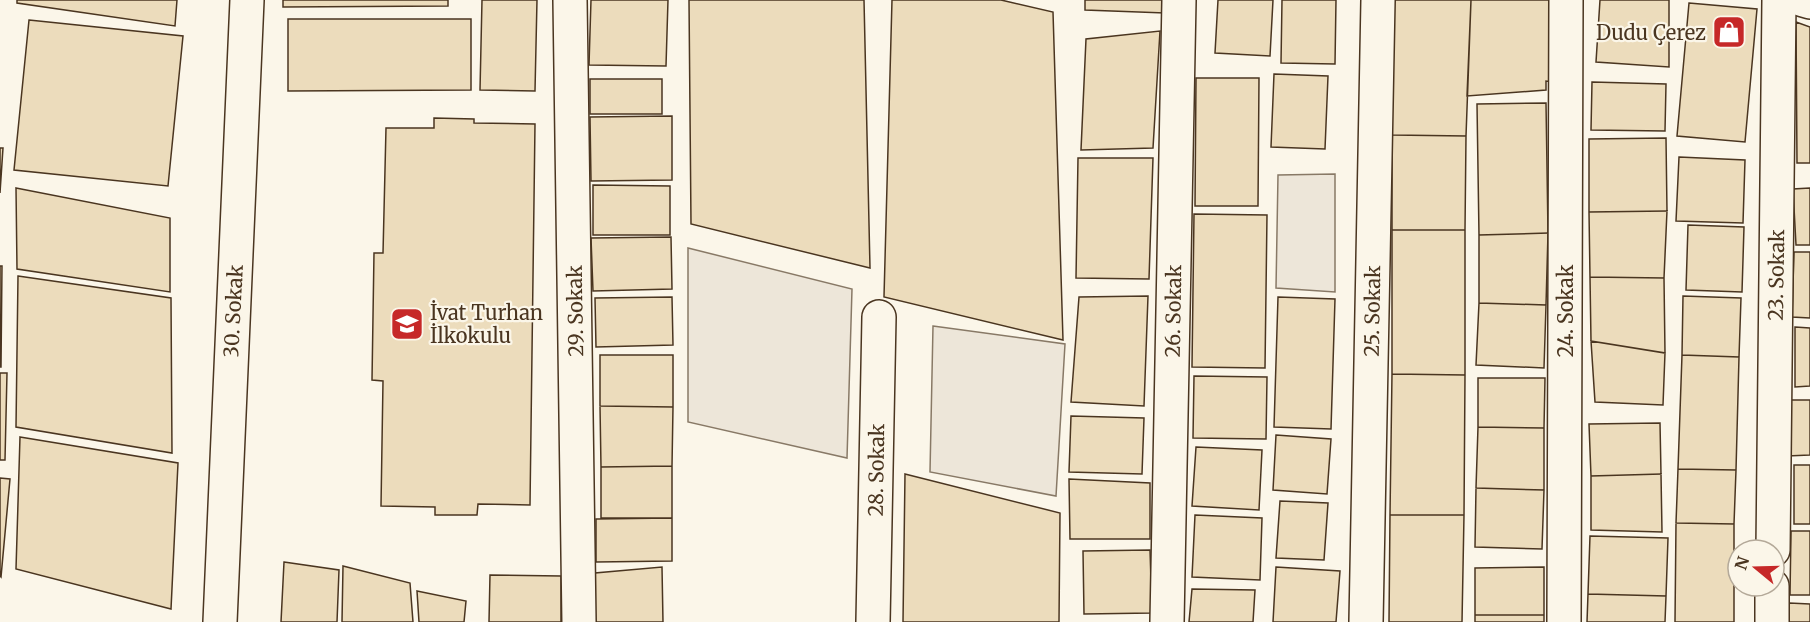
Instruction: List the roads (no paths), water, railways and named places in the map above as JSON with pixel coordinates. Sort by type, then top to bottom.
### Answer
[{"type":"street","name":"30. Sokak","points":[[220,622],[247,0]]},
{"type":"street","name":"29. Sokak","points":[[570,0],[579,622]]},
{"type":"street","name":"26. Sokak","points":[[1167,622],[1179,0]]},
{"type":"street","name":"25. Sokak","points":[[1366,622],[1378,0]]},
{"type":"street","name":"24. Sokak","points":[[1564,622],[1566,0]]},
{"type":"street","name":"23. Sokak","points":[[1773,538],[1779,0]]},
{"type":"street","points":[[1803,0],[1810,2]]},
{"type":"street","name":"28. Sokak","points":[[873,622],[879,317]]},
{"type":"street","points":[[1772,598],[1772,622]]},
{"type":"place","name":"Dudu Çerez","points":[[1729,32]]},
{"type":"place","name":"İvat Turhan İlkokulu","points":[[407,324]]}]
